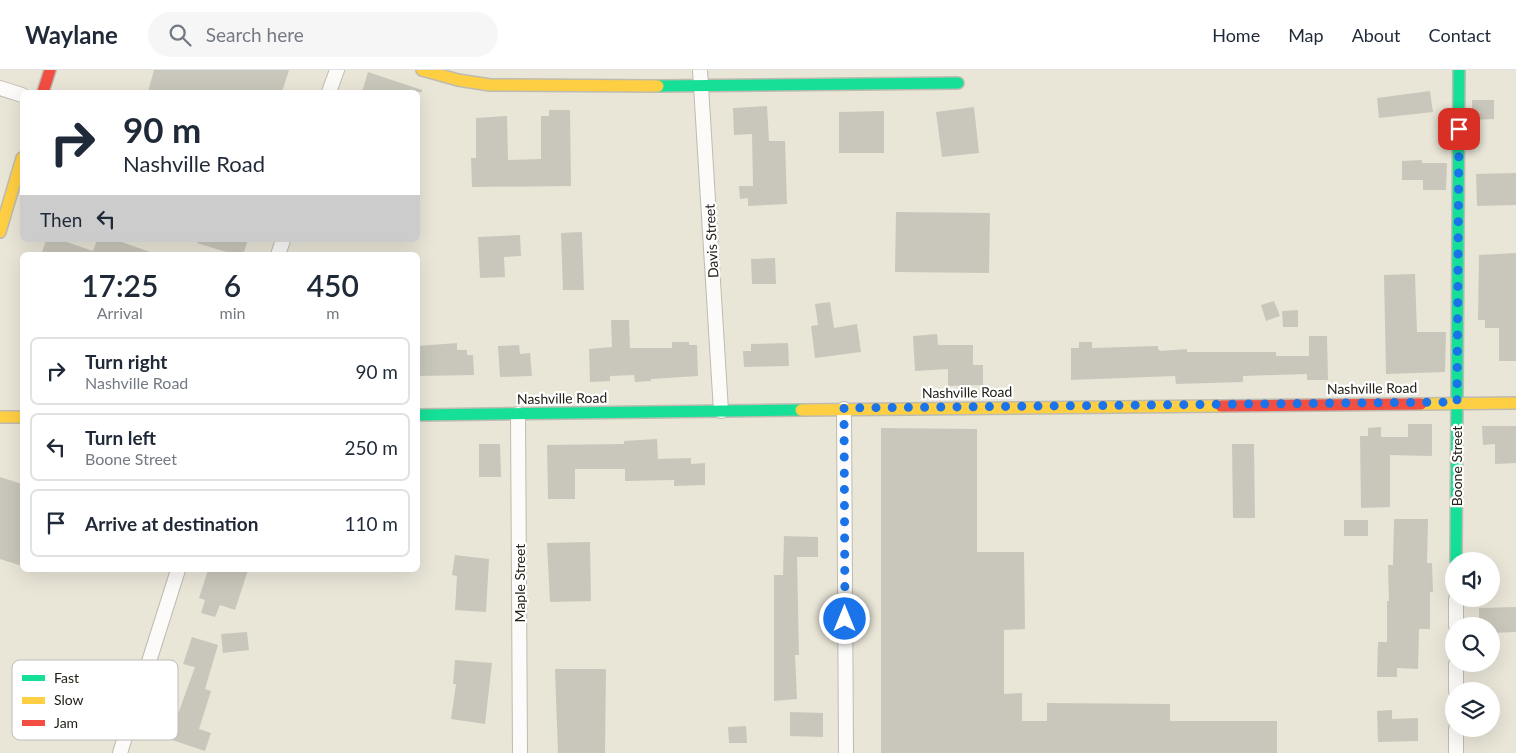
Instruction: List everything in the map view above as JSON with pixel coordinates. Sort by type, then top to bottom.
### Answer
[{"type":"main road","points":[[44,90],[50,70]]},
{"type":"main road","points":[[422,70],[458,80],[490,85],[701,86],[958,83]]},
{"type":"main road","name":"Boone Street","points":[[1456,552],[1459,70]]},
{"type":"main road","points":[[0,232],[20,165]]},
{"type":"main road","name":"Nashville Road","points":[[420,415],[844,408],[1516,403]]},
{"type":"main road","points":[[0,417],[20,417]]},
{"type":"street","points":[[331,90],[337,70]]},
{"type":"street","name":"Davis Street","points":[[700,70],[721,411]]},
{"type":"street","points":[[0,88],[20,94]]},
{"type":"street","points":[[844,408],[846,753]]},
{"type":"street","name":"Maple Street","points":[[518,414],[520,753]]},
{"type":"street","points":[[149,660],[177,572]]},
{"type":"street","points":[[1456,737],[1456,753]]},
{"type":"street","points":[[120,753],[124,740]]},
{"type":"building","points":[[154,70],[289,70],[283,90],[149,90]]},
{"type":"building","points":[[368,72],[422,90],[422,92],[420,90],[363,90]]},
{"type":"building","points":[[1430,91],[1433,112],[1379,118],[1377,98]]},
{"type":"building","points":[[1472,100],[1494,100],[1494,119],[1472,120]]},
{"type":"building","points":[[767,106],[769,141],[785,141],[787,204],[748,206],[748,198],[740,199],[739,186],[753,186],[752,134],[734,135],[733,108]]},
{"type":"building","points":[[974,107],[979,153],[942,157],[936,112]]},
{"type":"building","points":[[549,110],[570,110],[571,186],[472,187],[471,158],[476,158],[476,118],[507,116],[508,160],[541,159],[541,116],[549,116]]},
{"type":"building","points":[[884,111],[884,153],[839,153],[839,112]]},
{"type":"building","points":[[1422,160],[1422,163],[1447,163],[1446,190],[1423,190],[1423,180],[1402,180],[1402,161]]},
{"type":"building","points":[[1516,173],[1516,205],[1477,206],[1476,174]]},
{"type":"building","points":[[896,212],[990,213],[989,273],[895,272]]},
{"type":"building","points":[[582,232],[584,290],[563,290],[561,233]]},
{"type":"building","points":[[520,235],[521,256],[504,257],[505,277],[480,278],[478,237]]},
{"type":"building","points":[[45,242],[67,242],[93,251],[96,242],[122,242],[150,252],[42,252]]},
{"type":"building","points":[[247,242],[244,252],[226,252],[197,243]]},
{"type":"building","points":[[1516,253],[1516,361],[1499,361],[1499,328],[1485,328],[1485,320],[1478,320],[1479,255]]},
{"type":"building","points":[[775,258],[776,284],[752,284],[751,259]]},
{"type":"building","points":[[1415,274],[1417,332],[1446,332],[1445,372],[1386,374],[1384,275]]},
{"type":"building","points":[[1274,301],[1280,316],[1266,321],[1261,305]]},
{"type":"building","points":[[830,302],[834,328],[857,324],[861,352],[815,358],[811,326],[818,325],[815,304]]},
{"type":"building","points":[[1298,310],[1298,327],[1283,327],[1282,311]]},
{"type":"building","points":[[611,320],[629,320],[630,348],[672,348],[672,342],[689,342],[689,345],[697,345],[698,376],[635,382],[634,375],[610,376],[610,381],[590,382],[589,349],[612,347]]},
{"type":"building","points":[[937,334],[938,345],[973,345],[973,365],[983,365],[983,385],[948,386],[948,369],[915,371],[913,336]]},
{"type":"building","points":[[1309,336],[1327,336],[1328,380],[1307,380],[1307,374],[1243,376],[1243,382],[1176,384],[1175,376],[1071,380],[1071,348],[1079,348],[1079,342],[1092,342],[1092,348],[1158,346],[1158,349],[1161,351],[1187,349],[1187,352],[1276,352],[1276,356],[1309,356]]},
{"type":"building","points":[[457,343],[457,350],[467,350],[467,355],[473,355],[474,375],[420,376],[420,346]]},
{"type":"building","points":[[788,343],[789,366],[744,367],[743,351],[751,351],[751,344]]},
{"type":"building","points":[[519,345],[520,354],[530,353],[532,376],[500,377],[498,346]]},
{"type":"building","points":[[1408,424],[1432,424],[1432,456],[1390,455],[1390,507],[1361,508],[1360,436],[1368,436],[1368,428],[1381,427],[1381,437],[1408,437]]},
{"type":"building","points":[[1482,426],[1516,426],[1516,463],[1495,464],[1495,444],[1483,445]]},
{"type":"building","points":[[881,428],[977,429],[977,552],[1024,552],[1025,629],[1004,630],[1004,694],[1022,693],[1022,721],[1047,721],[1047,703],[1170,704],[1170,721],[1277,721],[1277,753],[881,753]]},
{"type":"building","points":[[657,439],[658,459],[691,458],[691,464],[705,463],[705,485],[674,486],[674,480],[625,481],[625,469],[575,469],[575,499],[548,499],[547,445],[624,444],[624,441]]},
{"type":"building","points":[[479,444],[500,444],[501,477],[479,477]]},
{"type":"building","points":[[1232,444],[1254,444],[1255,518],[1233,518]]},
{"type":"building","points":[[0,477],[20,483],[20,565],[0,559]]},
{"type":"building","points":[[1394,519],[1428,519],[1427,563],[1432,563],[1433,592],[1430,592],[1430,629],[1419,629],[1418,669],[1397,668],[1397,677],[1377,677],[1378,642],[1387,642],[1388,565],[1393,565]]},
{"type":"building","points":[[1344,520],[1368,520],[1368,536],[1344,536]]},
{"type":"building","points":[[784,536],[818,537],[818,557],[797,557],[799,655],[795,655],[797,699],[774,701],[774,575],[783,575]]},
{"type":"building","points":[[590,542],[591,601],[550,602],[547,543]]},
{"type":"building","points":[[455,555],[489,559],[486,612],[455,610],[457,576],[452,575]]},
{"type":"building","points":[[207,572],[247,572],[235,610],[220,605],[215,617],[201,613],[205,600],[199,598]]},
{"type":"building","points":[[1516,607],[1516,632],[1500,633],[1500,617],[1479,617],[1479,608]]},
{"type":"building","points":[[247,632],[249,650],[223,653],[221,634]]},
{"type":"building","points":[[192,637],[218,645],[205,689],[211,691],[199,729],[211,733],[205,751],[172,740],[178,740],[178,714],[195,667],[183,664]]},
{"type":"building","points":[[455,660],[492,663],[485,724],[451,719],[456,684],[453,684]]},
{"type":"building","points":[[555,669],[606,669],[605,753],[558,753]]},
{"type":"building","points":[[1392,710],[1392,719],[1418,718],[1418,741],[1378,742],[1377,711]]},
{"type":"building","points":[[790,712],[823,713],[823,737],[790,736]]},
{"type":"building","points":[[746,726],[747,743],[729,743],[728,727]]},
{"type":"traffic: fast","points":[[1456,552],[1459,70]]},
{"type":"traffic: fast","points":[[658,86],[958,83]]},
{"type":"traffic: fast","points":[[420,415],[801,410]]},
{"type":"traffic: slow","points":[[422,70],[458,80],[490,85],[658,86]]},
{"type":"traffic: slow","points":[[0,232],[20,165]]},
{"type":"traffic: slow","points":[[1421,404],[1516,403]]},
{"type":"traffic: slow","points":[[801,410],[1221,406]]},
{"type":"traffic: slow","points":[[0,417],[20,417]]},
{"type":"traffic: jam","points":[[44,90],[50,70]]},
{"type":"traffic: jam","points":[[1221,406],[1421,404]]},
{"type":"route","points":[[845,619],[844,408],[1457,402],[1459,129]]}]
